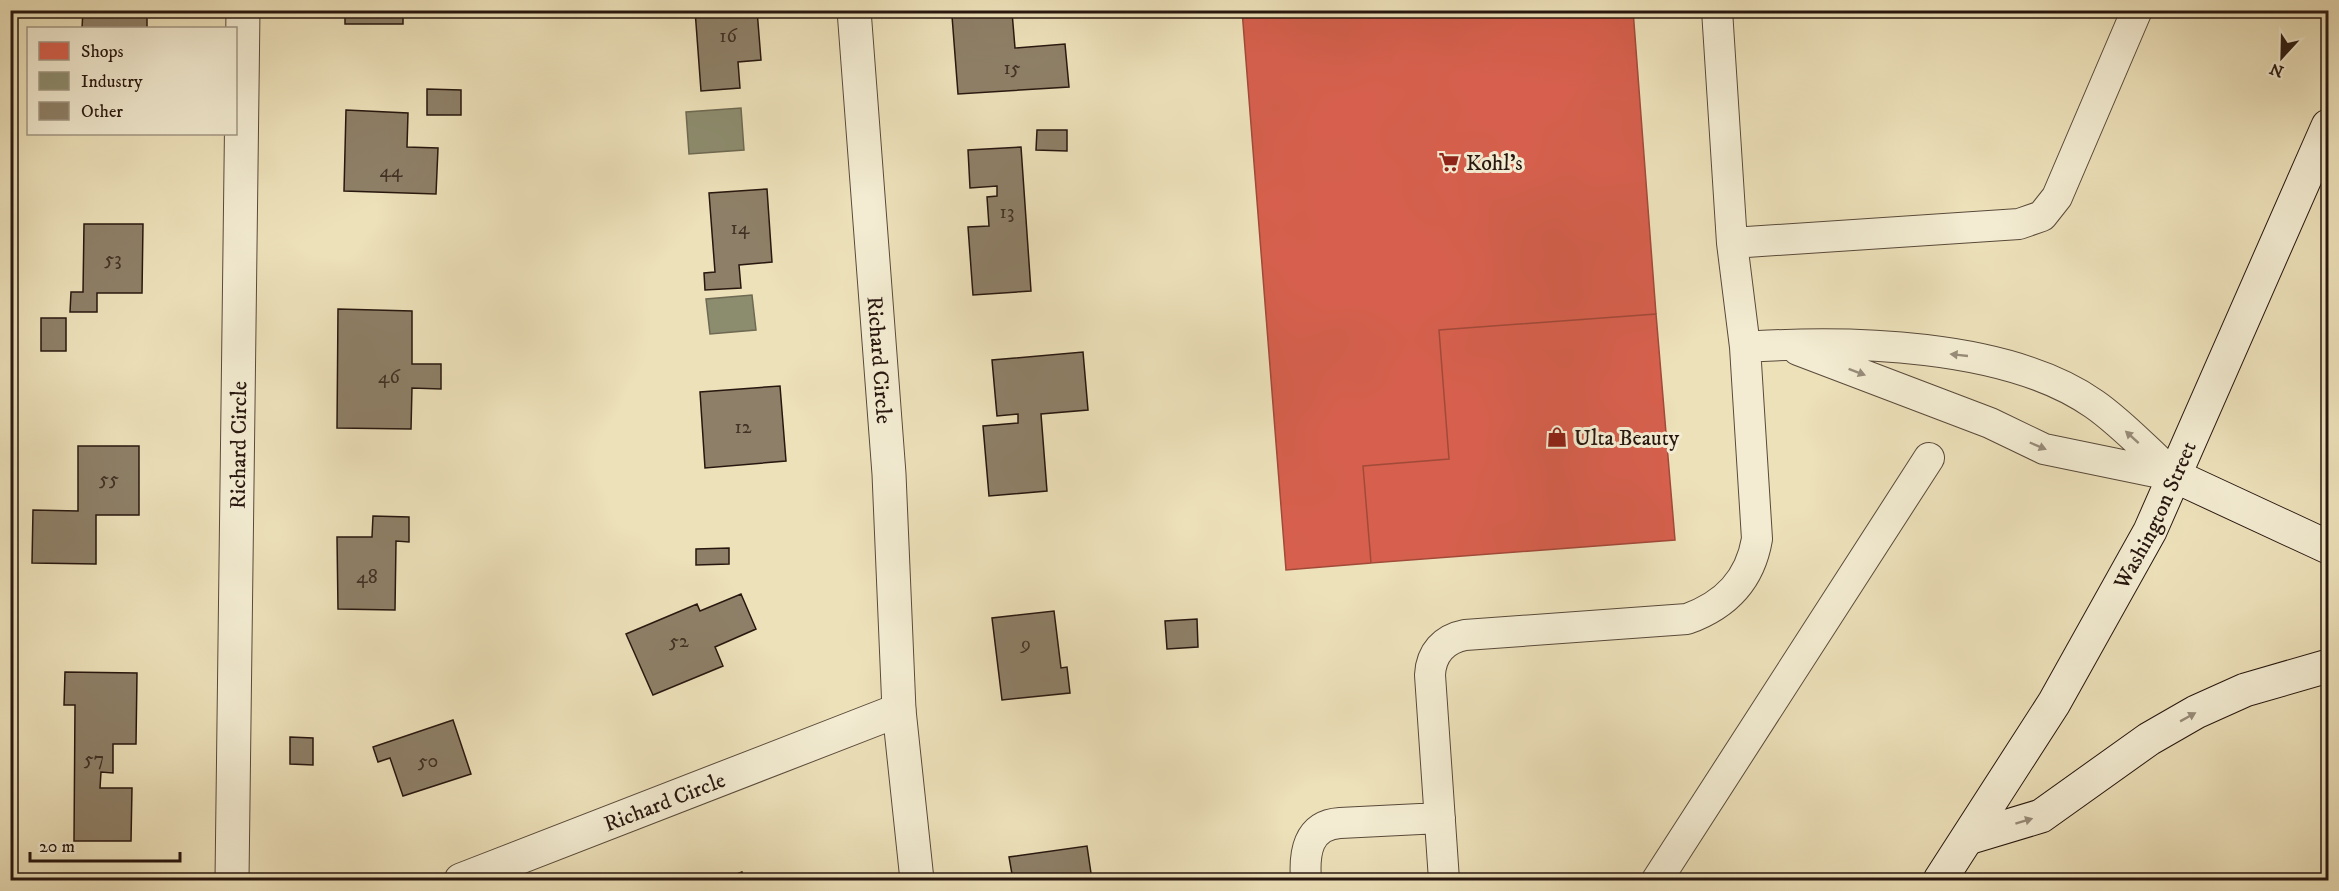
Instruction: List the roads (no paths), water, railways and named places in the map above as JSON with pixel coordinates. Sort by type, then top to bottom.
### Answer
[{"type":"street","name":"Richard Circle","points":[[232,880],[243,10]]},
{"type":"street","name":"Richard Circle","points":[[854,10],[889,474],[899,710],[917,880]]},
{"type":"street","name":"Washington Street","points":[[1940,880],[2087,648],[2145,541],[2328,126]]},
{"type":"street","points":[[2175,476],[2328,547]]},
{"type":"street","points":[[1968,838],[2041,816],[2149,739],[2196,712],[2254,687],[2328,666]]},
{"type":"street","name":"Richard Circle","points":[[461,880],[899,710]]},
{"type":"lane","points":[[1444,880],[1430,668],[1435,654],[1445,643],[1465,635],[1687,619],[1725,600],[1743,579],[1754,554],[1757,526],[1745,347],[1732,243],[1717,10]]},
{"type":"lane","points":[[1732,243],[2019,224],[2042,216],[2057,197],[2137,10]]},
{"type":"lane","points":[[1745,347],[1838,343],[1867,345],[1979,358],[2012,366],[2071,390],[2095,404],[2175,476]]},
{"type":"lane","points":[[1783,344],[1990,423],[2044,449],[2175,476]]},
{"type":"lane","points":[[1657,880],[1929,458]]},
{"type":"lane","points":[[1305,880],[1307,847],[1314,835],[1326,826],[1340,823],[1440,818]]},
{"type":"place","name":"Kohl's","points":[[1449,162]]},
{"type":"place","name":"Ulta Beauty","points":[[1557,437]]}]
